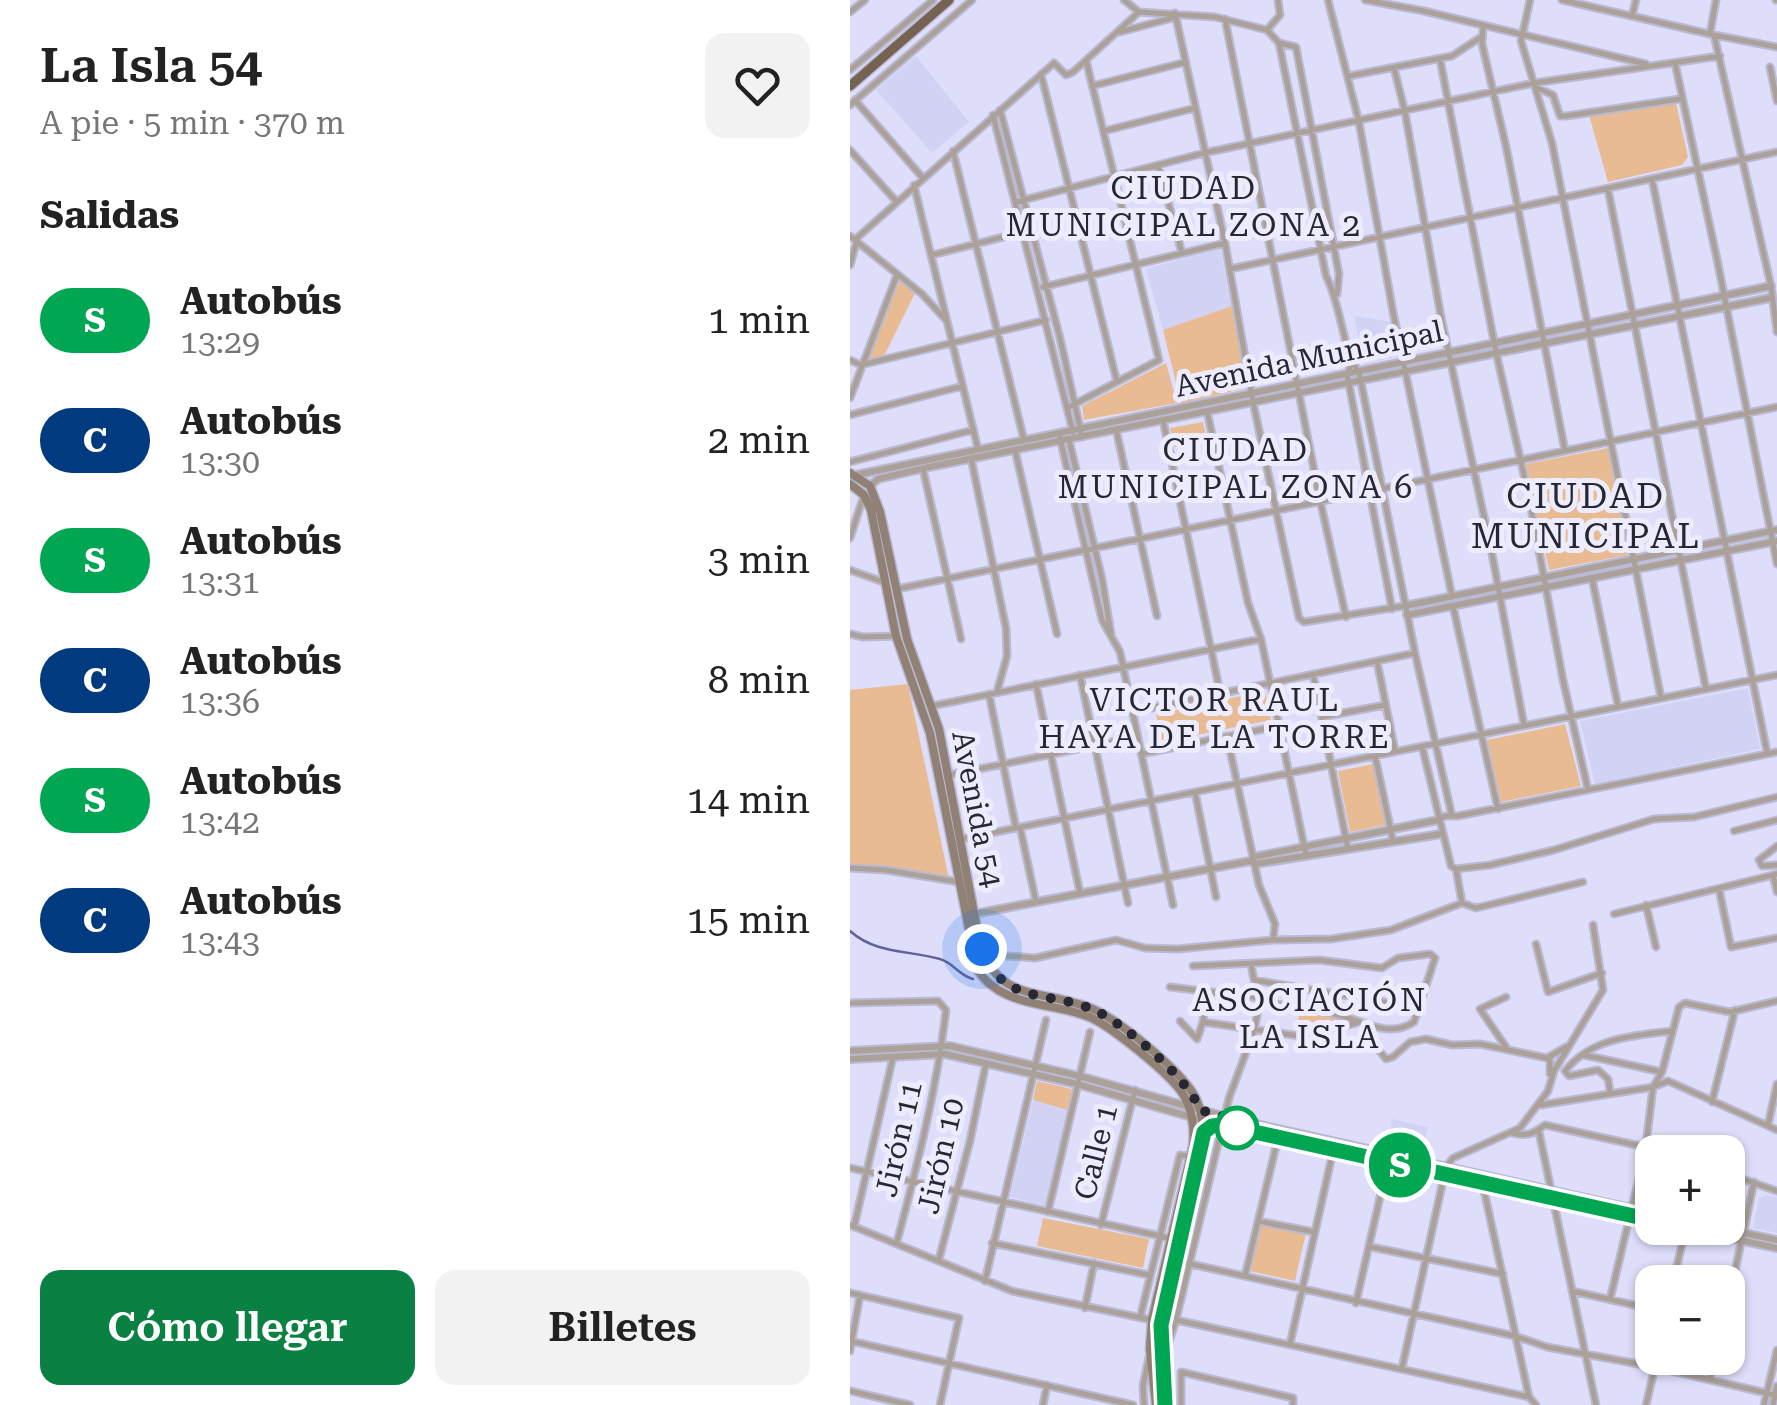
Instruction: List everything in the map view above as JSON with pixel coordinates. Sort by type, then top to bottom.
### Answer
[{"type":"highway","points":[[850,86],[949,0]]},
{"type":"main road","points":[[853,474],[870,486]]},
{"type":"main road","points":[[850,484],[864,495],[871,510],[896,636],[930,733],[956,840],[959,882],[974,963],[987,984],[1005,995],[1097,1020],[1172,1081],[1190,1112],[1194,1137],[1152,1320],[1150,1350],[1156,1405]]},
{"type":"main road","name":"Avenida 54","points":[[870,486],[880,512],[907,639],[932,706],[949,775],[956,840],[980,944],[990,968],[1020,992],[1092,1010],[1117,1024],[1186,1084],[1201,1115],[1204,1132],[1161,1325],[1166,1405]]},
{"type":"main road","points":[[1204,1132],[1223,1121]]},
{"type":"street","points":[[850,12],[864,0]]},
{"type":"street","points":[[850,70],[933,0]]},
{"type":"street","points":[[922,178],[853,102],[972,0]]},
{"type":"street","points":[[1124,0],[1139,12],[1225,19],[1267,30],[1280,42],[1296,47],[1339,274],[1337,297]]},
{"type":"street","points":[[1267,30],[1280,16],[1278,0]]},
{"type":"street","points":[[1328,0],[1359,122],[1452,601],[1498,808]]},
{"type":"street","points":[[1365,0],[1424,10],[1654,66]]},
{"type":"street","points":[[1530,0],[1521,36],[1564,198],[1662,698]]},
{"type":"street","points":[[1562,0],[1777,46]]},
{"type":"street","points":[[1632,16],[1636,0]]},
{"type":"street","points":[[1716,0],[1712,35],[1774,286],[1777,332]]},
{"type":"street","points":[[850,266],[858,236],[952,151],[1054,63],[1066,75],[1139,12]]},
{"type":"street","points":[[1117,32],[1176,15]]},
{"type":"street","points":[[1176,15],[1225,242],[1274,510],[1300,621],[1499,596],[1775,542]]},
{"type":"street","points":[[1225,19],[1346,617]]},
{"type":"street","points":[[1484,27],[1482,38],[1565,451]]},
{"type":"street","points":[[1349,76],[1462,53],[1482,38]]},
{"type":"street","points":[[1280,42],[1326,276],[1337,297],[1352,363],[1360,376],[1414,652],[1452,816]]},
{"type":"street","points":[[1016,202],[1158,164],[1310,131],[1535,85],[1720,56]]},
{"type":"street","points":[[1440,59],[1588,790]]},
{"type":"street","points":[[1070,406],[1159,360],[1086,60]]},
{"type":"street","points":[[1092,86],[1186,62]]},
{"type":"street","points":[[1675,63],[1774,531],[1777,564]]},
{"type":"street","points":[[1394,68],[1524,726]]},
{"type":"street","points":[[1770,68],[1777,101]]},
{"type":"street","points":[[1040,74],[1117,382]]},
{"type":"street","points":[[1535,85],[1553,95],[1560,116],[1680,99]]},
{"type":"street","points":[[1104,131],[1194,108]]},
{"type":"street","points":[[1000,109],[1024,199],[1046,320],[1070,406]]},
{"type":"street","points":[[993,115],[1070,406],[1086,550],[1102,620],[1123,666],[1174,905]]},
{"type":"street","points":[[850,150],[896,202]]},
{"type":"street","points":[[952,151],[1025,444]]},
{"type":"street","points":[[1230,269],[1777,152]]},
{"type":"street","points":[[1158,164],[1182,254]]},
{"type":"street","points":[[1305,851],[1346,838],[1773,751],[1753,680],[1652,179]]},
{"type":"street","points":[[914,185],[978,450],[970,459],[1006,628],[1007,656],[993,693],[1004,764],[1036,902]]},
{"type":"street","points":[[1608,189],[1706,689]]},
{"type":"street","points":[[932,255],[1023,232]]},
{"type":"street","points":[[850,236],[932,303],[947,323]]},
{"type":"street","points":[[1041,288],[1225,242]]},
{"type":"street","points":[[850,398],[898,275]]},
{"type":"street","name":"Avenida Municipal","points":[[870,486],[878,478],[978,450],[1348,379],[1774,286]]},
{"type":"street","name":"Avenida Municipal","points":[[1542,338],[1589,335],[1774,298]]},
{"type":"street","points":[[850,360],[861,365],[1046,320]]},
{"type":"street","points":[[1352,363],[1348,379],[1392,608]]},
{"type":"street","points":[[850,415],[964,386]]},
{"type":"street","points":[[897,588],[1777,407]]},
{"type":"street","points":[[1206,408],[1248,603],[1261,639],[1305,851]]},
{"type":"street","points":[[1162,416],[1220,692]]},
{"type":"street","points":[[1116,426],[1157,616]]},
{"type":"street","points":[[850,462],[974,430]]},
{"type":"street","points":[[1071,435],[1111,637]]},
{"type":"street","points":[[1014,446],[1057,634]]},
{"type":"street","name":"Avenida Municipal","points":[[853,474],[970,459],[1014,446]]},
{"type":"street","points":[[922,465],[950,578],[960,639]]},
{"type":"street","points":[[850,538],[864,495]]},
{"type":"street","points":[[1452,601],[1498,587],[1774,531]]},
{"type":"street","points":[[850,570],[886,582]]},
{"type":"street","points":[[1592,578],[1618,706]]},
{"type":"street","points":[[850,634],[864,638],[896,636]]},
{"type":"street","points":[[932,706],[1261,639]]},
{"type":"street","points":[[1132,712],[1414,652]]},
{"type":"street","points":[[1376,661],[1396,752]]},
{"type":"street","points":[[1313,674],[1348,849]]},
{"type":"street","points":[[1080,675],[1128,903]]},
{"type":"street","points":[[956,840],[1777,675]]},
{"type":"street","points":[[1036,684],[1080,893]]},
{"type":"street","points":[[1322,717],[1385,705]]},
{"type":"street","points":[[1140,754],[1279,726]]},
{"type":"street","points":[[1227,736],[1259,885],[1273,915],[1273,940]]},
{"type":"street","points":[[949,775],[1137,737]]},
{"type":"street","points":[[1422,746],[1441,834],[1450,866],[1456,869],[1554,850],[1654,820],[1694,817],[1777,796]]},
{"type":"street","points":[[1376,756],[1393,842]]},
{"type":"street","points":[[1195,792],[1216,897]]},
{"type":"street","points":[[1734,831],[1777,820]]},
{"type":"street","points":[[974,914],[1305,851],[1348,849],[1441,834]]},
{"type":"street","points":[[1777,846],[1759,860],[1762,866],[1777,865]]},
{"type":"street","points":[[850,868],[959,882]]},
{"type":"street","points":[[1456,869],[1462,904]]},
{"type":"street","points":[[1614,914],[1775,874],[1777,892]]},
{"type":"street","points":[[980,944],[988,946],[994,955],[1034,958],[1116,940],[1145,948],[1178,949],[1332,939],[1391,930],[1445,907],[1462,904],[1476,908],[1582,882]]},
{"type":"street","points":[[1719,888],[1731,947],[1777,938]]},
{"type":"street","points":[[1646,905],[1656,947]]},
{"type":"street","points":[[1402,1368],[1446,1171],[1454,1158],[1512,1133],[1538,1106],[1568,1046],[1601,997],[1602,973],[1594,925]]},
{"type":"street","points":[[1536,944],[1548,992],[1602,973]]},
{"type":"street","points":[[1170,988],[1254,997],[1260,1002],[1341,1016],[1367,1026],[1404,1028],[1414,1022],[1435,958],[1430,954],[1398,958],[1382,968],[1319,960],[1193,966]]},
{"type":"street","points":[[1250,964],[1254,980],[1419,1008]]},
{"type":"street","points":[[1180,1021],[1197,1039],[1208,991]]},
{"type":"street","points":[[1506,997],[1480,1009],[1508,1050]]},
{"type":"street","name":"Jirón 11","points":[[850,1003],[938,1000],[946,1010],[941,1049],[897,1242]]},
{"type":"street","points":[[1648,1135],[1654,1087],[1662,1072],[1679,1007],[1685,1003],[1735,1010],[1777,1001]]},
{"type":"street","points":[[1161,1364],[1176,1320],[1234,1080],[1254,1031],[1260,1002]]},
{"type":"street","points":[[1712,1102],[1735,1010]]},
{"type":"street","points":[[985,1281],[1046,1020]]},
{"type":"street","points":[[1203,1022],[1306,1037],[1359,1022]]},
{"type":"street","points":[[1367,1026],[1369,1038],[1386,1059],[1418,1039],[1452,1046],[1480,1044],[1547,1058],[1568,1046]]},
{"type":"street","points":[[1610,1092],[1608,1079],[1598,1070],[1566,1075],[1567,1067],[1624,1036],[1672,1031]]},
{"type":"street","points":[[1048,1212],[1090,1032]]},
{"type":"street","points":[[850,1051],[941,1049],[1135,1090],[1190,1112]]},
{"type":"street","points":[[850,1059],[941,1049]]},
{"type":"street","points":[[1584,1055],[1662,1072]]},
{"type":"street","points":[[893,1056],[852,1226],[1012,1291],[1152,1320]]},
{"type":"street","name":"Jirón 10","points":[[939,1260],[987,1058]]},
{"type":"street","points":[[1547,1058],[1551,1065],[1549,1082]]},
{"type":"street","points":[[1078,1080],[1132,1100],[1555,1198],[1632,1212]]},
{"type":"street","points":[[1538,1106],[1668,1082],[1777,1130]]},
{"type":"street","points":[[1768,1126],[1777,1084]]},
{"type":"street","name":"Calle 1","points":[[1101,1225],[1135,1090]]},
{"type":"street","points":[[1512,1133],[1522,1136],[1539,1132],[1545,1125],[1635,1145]]},
{"type":"street","points":[[1539,1132],[1596,1405]]},
{"type":"street","points":[[1245,1276],[1279,1134]]},
{"type":"street","points":[[1290,1344],[1335,1146]]},
{"type":"street","points":[[1140,1318],[1180,1155],[1190,1156]]},
{"type":"street","points":[[1356,1303],[1389,1158]]},
{"type":"street","points":[[850,1168],[1169,1238]]},
{"type":"street","points":[[1482,1179],[1550,1190],[1635,1213]]},
{"type":"street","points":[[1482,1179],[1529,1397],[1536,1405]]},
{"type":"street","points":[[1745,1179],[1777,1191]]},
{"type":"street","points":[[1745,1232],[1754,1182]]},
{"type":"street","points":[[1610,1299],[1635,1198]]},
{"type":"street","points":[[1258,1220],[1314,1232]]},
{"type":"street","points":[[1745,1237],[1777,1240]]},
{"type":"street","points":[[1745,1237],[1777,1248]]},
{"type":"street","points":[[992,1242],[1149,1274]]},
{"type":"street","points":[[1370,1246],[1503,1274]]},
{"type":"street","points":[[1174,1261],[1515,1336],[1547,1348],[1635,1363]]},
{"type":"street","points":[[1084,1308],[1094,1262]]},
{"type":"street","points":[[1572,1291],[1635,1305]]},
{"type":"street","points":[[850,1293],[959,1318],[940,1405]]},
{"type":"street","points":[[850,1350],[860,1295]]},
{"type":"street","points":[[1176,1320],[1529,1397]]},
{"type":"street","points":[[851,1341],[1132,1405]]},
{"type":"street","points":[[1144,1405],[1143,1386],[1150,1350]]},
{"type":"street","points":[[1772,1405],[1777,1350]]},
{"type":"street","points":[[1180,1405],[1180,1372],[1293,1398],[1293,1405]]},
{"type":"street","points":[[1646,1405],[1652,1375]]},
{"type":"street","points":[[1688,1375],[1771,1394]]},
{"type":"street","points":[[1710,1380],[1711,1375]]},
{"type":"street","points":[[1042,1405],[1047,1385]]},
{"type":"street","points":[[1764,1405],[1777,1386]]},
{"type":"street","points":[[850,1392],[910,1405]]},
{"type":"shaded area","points":[[916,56],[969,122],[932,153],[876,90]]},
{"type":"shaded area","points":[[1676,103],[1688,157],[1682,165],[1608,182],[1589,115]]},
{"type":"shaded area","points":[[1220,248],[1232,306],[1163,330],[1146,269]]},
{"type":"shaded area","points":[[900,280],[915,293],[884,356],[870,360],[867,358]]},
{"type":"shaded area","points":[[1232,306],[1247,388],[1181,403],[1163,330]]},
{"type":"shaded area","points":[[1354,316],[1393,322],[1400,356],[1364,364]]},
{"type":"shaded area","points":[[1166,363],[1177,403],[1084,420],[1082,406]]},
{"type":"shaded area","points":[[1203,422],[1207,440],[1174,447],[1170,428]]},
{"type":"shaded area","points":[[1608,448],[1628,555],[1549,570],[1526,464]]},
{"type":"shaded area","points":[[908,684],[949,879],[882,866],[850,866],[850,690]]},
{"type":"shaded area","points":[[1748,688],[1760,749],[1595,784],[1580,721]]},
{"type":"shaded area","points":[[1265,691],[1271,720],[1162,742],[1156,714]]},
{"type":"shaded area","points":[[1565,724],[1581,786],[1501,802],[1487,740]]},
{"type":"shaded area","points":[[1374,764],[1386,825],[1350,832],[1338,771]]},
{"type":"shaded area","points":[[1300,1011],[1341,1018],[1340,1024],[1306,1034],[1296,1032]]},
{"type":"shaded area","points":[[1037,1081],[1072,1089],[1068,1110],[1033,1100]]},
{"type":"shaded area","points":[[1033,1100],[1068,1110],[1046,1206],[1010,1197]]},
{"type":"shaded area","points":[[1392,1119],[1428,1127],[1422,1153],[1389,1146]]},
{"type":"shaded area","points":[[1777,1197],[1777,1233],[1753,1228],[1759,1198]]},
{"type":"shaded area","points":[[1043,1218],[1149,1239],[1143,1268],[1037,1246]]},
{"type":"shaded area","points":[[1262,1223],[1306,1233],[1295,1281],[1250,1271]]},
{"type":"waterway","points":[[850,931],[881,948],[945,961],[973,979]]},
{"type":"bus line","name":"S","points":[[1165,1405],[1160,1346],[1163,1309],[1204,1132],[1212,1126],[1223,1125],[1635,1216]]},
{"type":"district","name":"CIUDAD MUNICIPAL ZONA 2","points":[[1184,206]]},
{"type":"district","name":"CIUDAD MUNICIPAL ZONA 6","points":[[1236,468]]},
{"type":"district","name":"CIUDAD MUNICIPAL","points":[[1586,516]]},
{"type":"district","name":"VICTOR RAUL HAYA DE LA TORRE","points":[[1215,718]]},
{"type":"district","name":"ASOCIACIÓN LA ISLA","points":[[1310,1018]]},
{"type":"route","points":[[982,949],[998,979],[1020,992],[1084,1007],[1110,1019],[1186,1084],[1200,1110],[1234,1119],[1237,1128]]}]
